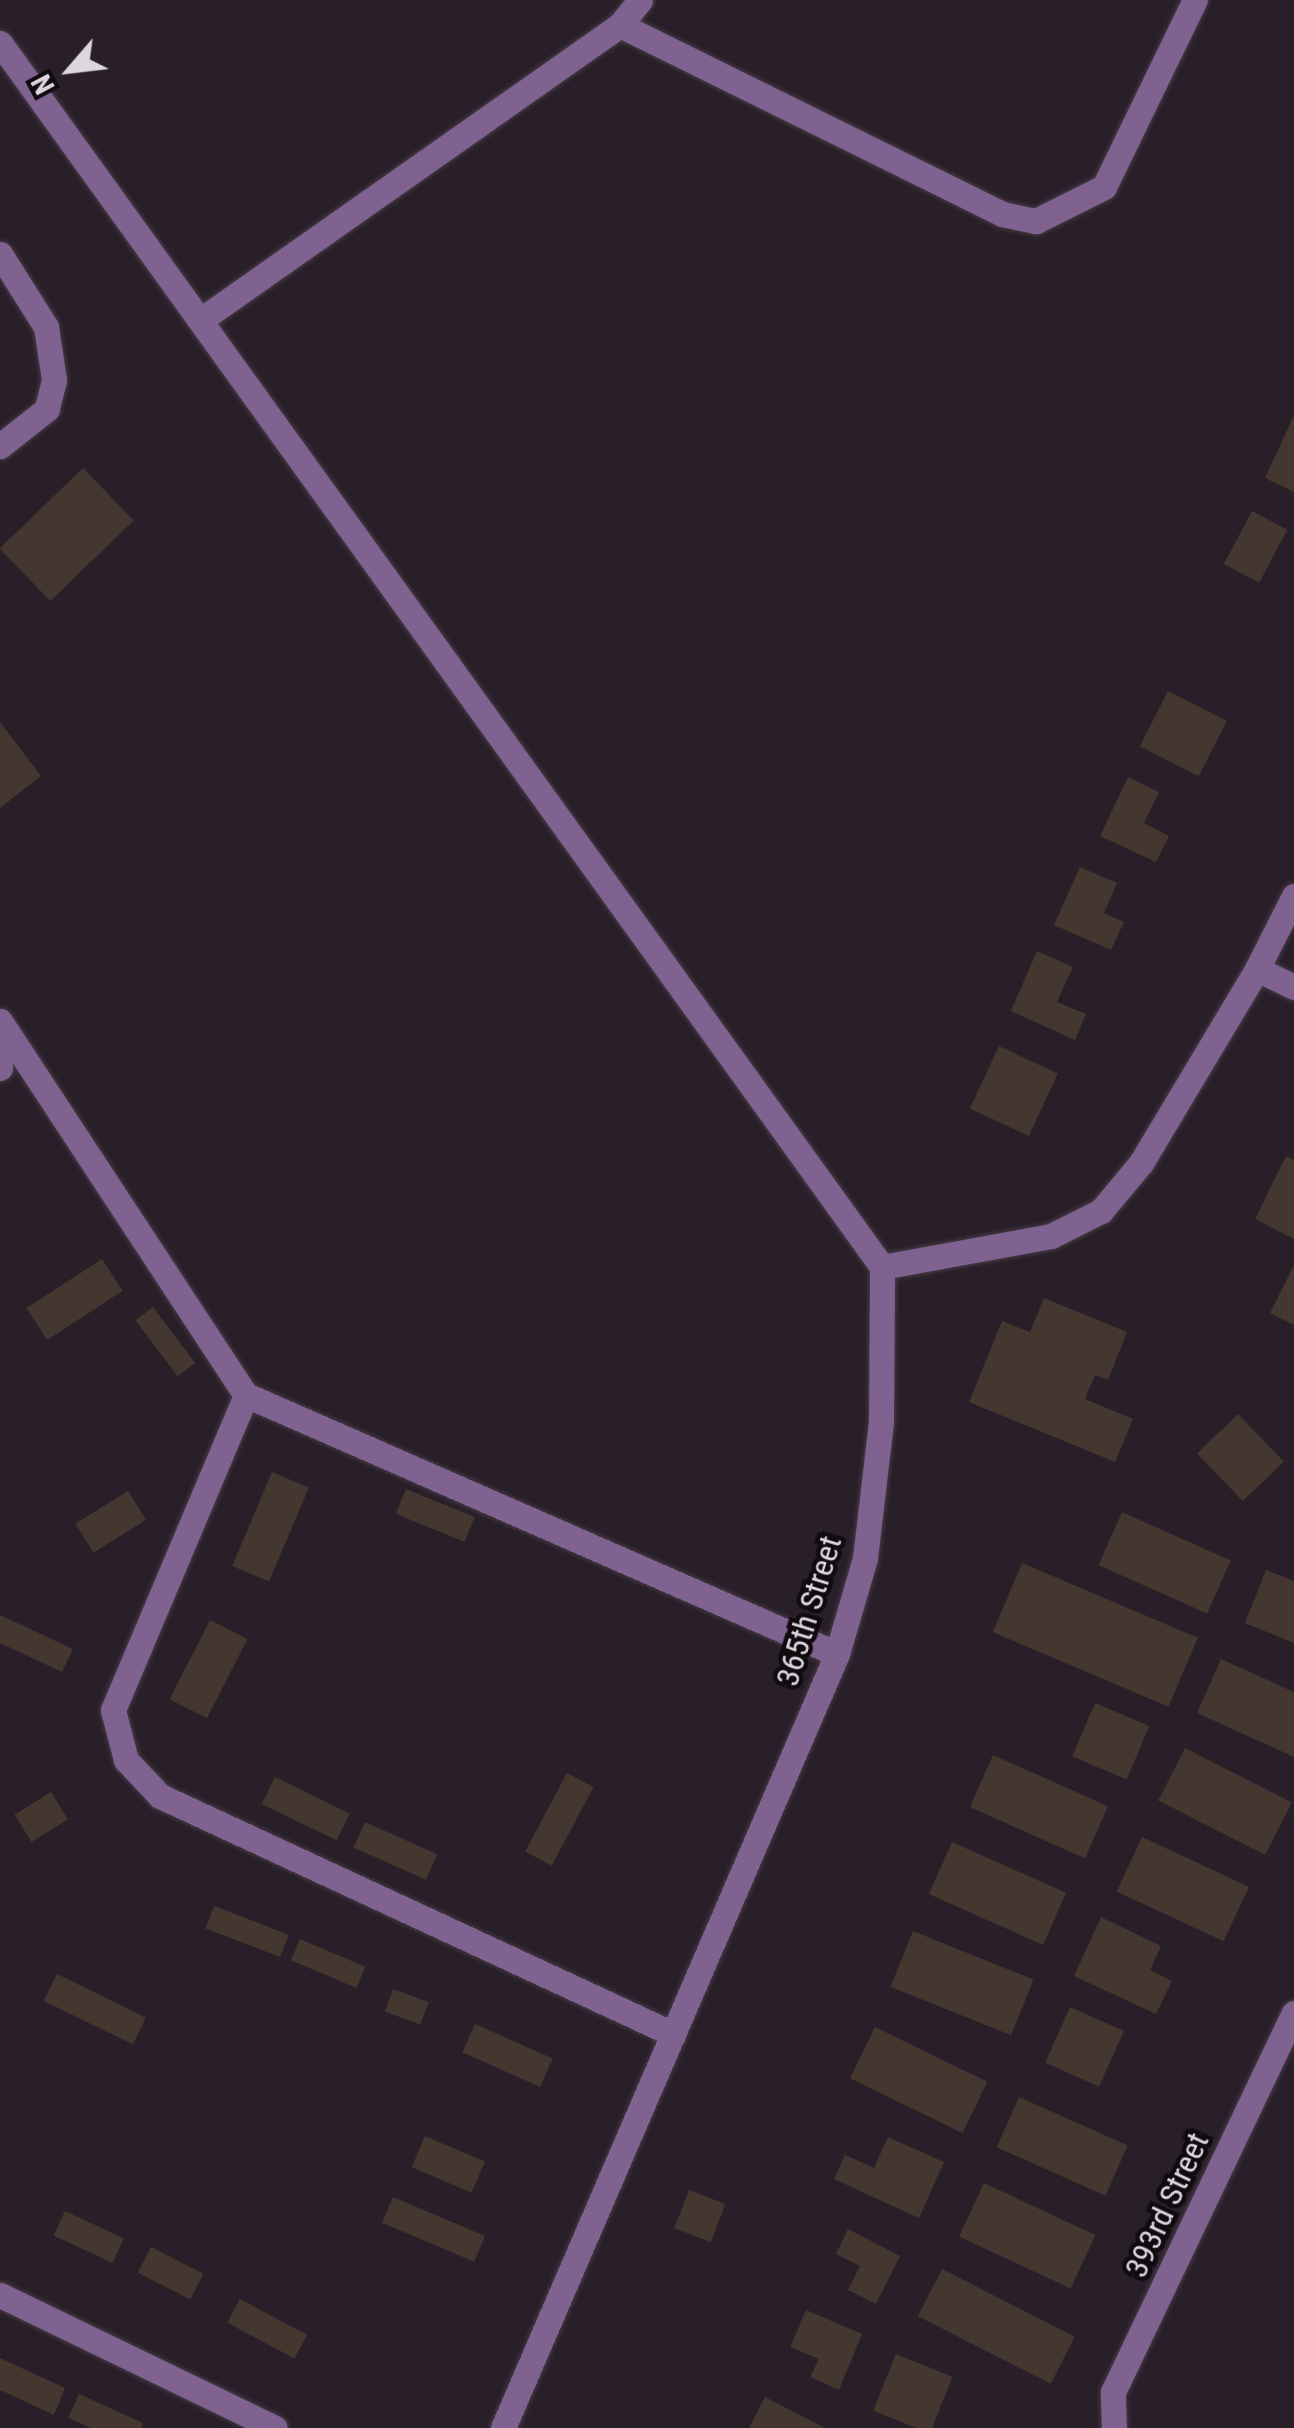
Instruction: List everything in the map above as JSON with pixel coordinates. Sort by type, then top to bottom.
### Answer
[{"type":"street","points":[[202,318],[620,24],[640,0]]},
{"type":"street","points":[[620,24],[1002,214],[1036,221],[1104,187],[1195,0]]},
{"type":"street","points":[[0,43],[202,318],[882,1267],[1051,1236],[1100,1211],[1141,1163],[1257,969],[1294,896]]},
{"type":"street","points":[[0,254],[46,327],[54,380],[47,409],[0,446]]},
{"type":"street","points":[[1257,969],[1294,987]]},
{"type":"street","points":[[0,1020],[246,1395],[836,1654]]},
{"type":"street","points":[[0,1043],[0,1068]]},
{"type":"street","name":"365th Street","points":[[503,2428],[836,1654],[865,1558],[881,1421],[882,1267]]},
{"type":"street","points":[[246,1395],[113,1710],[126,1760],[160,1796],[673,2034]]},
{"type":"street","name":"393rd Street","points":[[1114,2428],[1114,2392],[1294,2013]]},
{"type":"street","points":[[0,2295],[275,2428]]},
{"type":"building","points":[[1294,415],[1294,492],[1265,478]]},
{"type":"building","points":[[83,468],[134,521],[50,601],[0,548]]},
{"type":"building","points":[[1252,511],[1287,530],[1259,583],[1224,564]]},
{"type":"building","points":[[1168,691],[1227,721],[1199,776],[1140,746]]},
{"type":"building","points":[[0,722],[41,776],[0,808]]},
{"type":"building","points":[[1128,777],[1159,792],[1144,823],[1169,836],[1156,862],[1100,836]]},
{"type":"building","points":[[1080,867],[1117,883],[1104,913],[1124,922],[1111,950],[1054,925]]},
{"type":"building","points":[[1037,951],[1073,967],[1057,1002],[1086,1014],[1075,1040],[1011,1011]]},
{"type":"building","points":[[999,1046],[1058,1073],[1029,1136],[970,1109]]},
{"type":"building","points":[[1286,1156],[1294,1160],[1294,1239],[1255,1219]]},
{"type":"building","points":[[102,1259],[123,1291],[47,1340],[27,1308]]},
{"type":"building","points":[[1294,1265],[1294,1325],[1270,1313]]},
{"type":"building","points":[[1044,1298],[1127,1332],[1108,1380],[1095,1375],[1085,1399],[1133,1419],[1115,1462],[969,1402],[1002,1321],[1030,1332]]},
{"type":"building","points":[[153,1307],[195,1363],[178,1376],[135,1320]]},
{"type":"building","points":[[1238,1414],[1284,1461],[1243,1501],[1197,1454]]},
{"type":"building","points":[[272,1472],[309,1488],[269,1582],[232,1566]]},
{"type":"building","points":[[406,1489],[475,1517],[464,1542],[396,1514]]},
{"type":"building","points":[[128,1491],[146,1520],[93,1553],[75,1524]]},
{"type":"building","points":[[1122,1512],[1231,1560],[1207,1613],[1098,1565]]},
{"type":"building","points":[[1022,1563],[1198,1638],[1169,1707],[993,1632]]},
{"type":"building","points":[[1266,1570],[1294,1581],[1294,1643],[1245,1623]]},
{"type":"building","points":[[0,1615],[73,1649],[62,1672],[0,1643]]},
{"type":"building","points":[[210,1620],[247,1639],[207,1718],[170,1699]]},
{"type":"building","points":[[1221,1659],[1294,1692],[1294,1757],[1197,1713]]},
{"type":"building","points":[[1095,1703],[1149,1726],[1127,1779],[1072,1756]]},
{"type":"building","points":[[1185,1748],[1292,1802],[1265,1855],[1158,1801]]},
{"type":"building","points":[[993,1755],[1108,1806],[1085,1858],[970,1807]]},
{"type":"building","points":[[567,1773],[593,1787],[552,1866],[525,1852]]},
{"type":"building","points":[[275,1777],[350,1813],[336,1840],[262,1804]]},
{"type":"building","points":[[51,1792],[68,1819],[31,1842],[15,1815]]},
{"type":"building","points":[[365,1822],[437,1854],[426,1880],[354,1848]]},
{"type":"building","points":[[1142,1837],[1249,1887],[1224,1941],[1117,1891]]},
{"type":"building","points":[[952,1842],[1066,1893],[1043,1945],[929,1894]]},
{"type":"building","points":[[214,1906],[289,1935],[280,1957],[205,1928]]},
{"type":"building","points":[[1101,1917],[1161,1946],[1150,1970],[1172,1981],[1156,2014],[1074,1976]]},
{"type":"building","points":[[913,1931],[1034,1980],[1011,2035],[891,1987]]},
{"type":"building","points":[[300,1939],[365,1967],[356,1988],[291,1960]]},
{"type":"building","points":[[57,1974],[146,2017],[133,2044],[44,2001]]},
{"type":"building","points":[[393,1989],[429,2002],[420,2025],[385,2012]]},
{"type":"building","points":[[1070,2007],[1124,2031],[1099,2087],[1045,2063]]},
{"type":"building","points":[[475,2024],[553,2059],[540,2087],[462,2052]]},
{"type":"building","points":[[875,2027],[987,2082],[962,2133],[850,2078]]},
{"type":"building","points":[[1019,2097],[1128,2145],[1105,2196],[997,2147]]},
{"type":"building","points":[[425,2136],[485,2161],[472,2193],[412,2167]]},
{"type":"building","points":[[888,2137],[944,2162],[919,2218],[834,2179],[845,2155],[874,2168]]},
{"type":"building","points":[[984,2183],[1095,2235],[1071,2288],[959,2236]]},
{"type":"building","points":[[689,2190],[725,2204],[711,2242],[674,2228]]},
{"type":"building","points":[[393,2197],[485,2236],[474,2262],[382,2223]]},
{"type":"building","points":[[65,2211],[124,2238],[112,2263],[54,2235]]},
{"type":"building","points":[[848,2229],[900,2256],[876,2304],[848,2290],[860,2266],[836,2254]]},
{"type":"building","points":[[151,2247],[204,2274],[190,2300],[138,2273]]},
{"type":"building","points":[[942,2269],[1075,2337],[1051,2384],[918,2316]]},
{"type":"building","points":[[240,2299],[307,2335],[294,2359],[227,2323]]},
{"type":"building","points":[[806,2310],[862,2334],[839,2390],[810,2377],[819,2359],[790,2347]]},
{"type":"building","points":[[896,2354],[953,2377],[932,2428],[916,2428],[873,2411]]},
{"type":"building","points":[[0,2358],[65,2388],[54,2415],[0,2390]]},
{"type":"building","points":[[79,2394],[143,2423],[141,2428],[91,2428],[68,2418]]},
{"type":"building","points":[[765,2397],[825,2428],[749,2428]]}]
